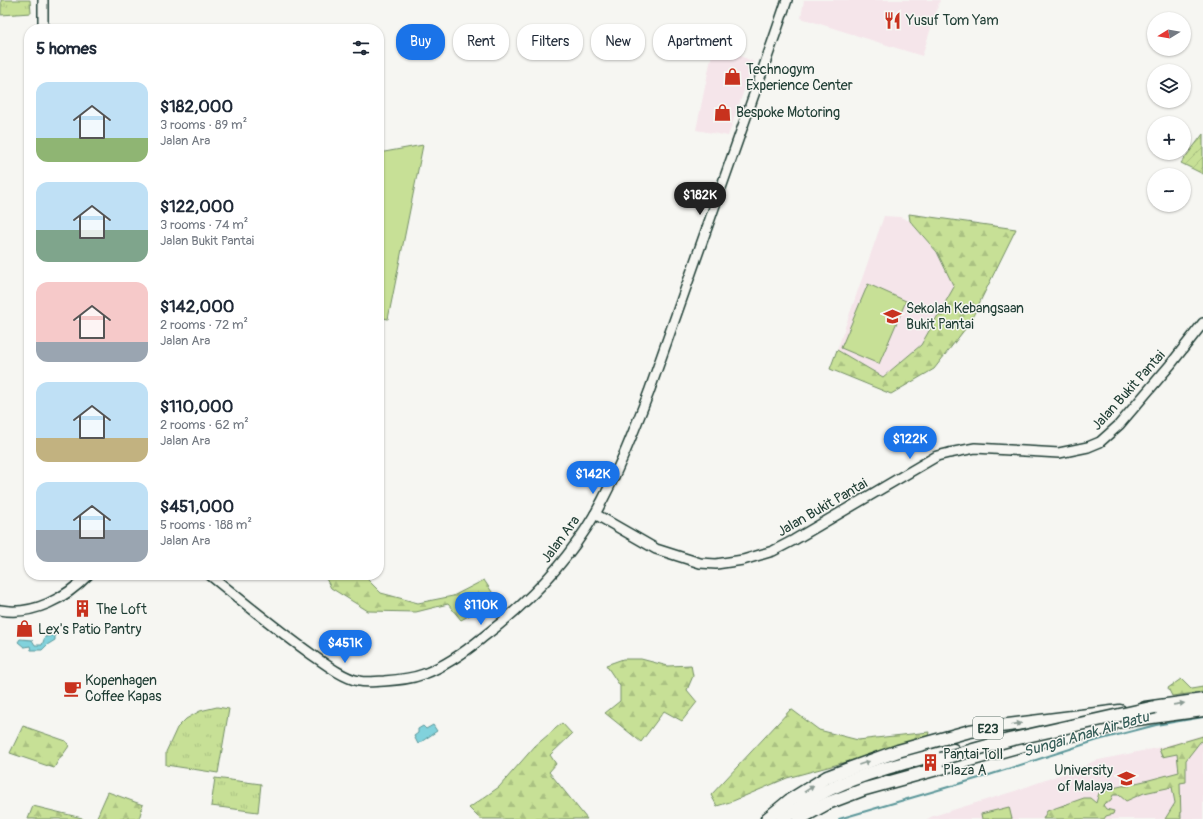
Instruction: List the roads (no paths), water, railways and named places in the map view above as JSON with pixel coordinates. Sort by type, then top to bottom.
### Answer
[{"type":"highway","name":"E23","points":[[798,819],[828,803],[865,789],[1024,745],[1066,737],[1203,700]]},
{"type":"highway","name":"E23","points":[[767,819],[790,800],[827,777],[898,751],[970,730],[1100,713],[1203,710]]},
{"type":"highway","name":"E23","points":[[941,759],[1009,740],[1155,712]]},
{"type":"highway","name":"E23","points":[[783,819],[808,801],[829,789],[855,778],[888,768],[973,744],[1155,712]]},
{"type":"highway","name":"E23","points":[[798,819],[824,800],[864,781],[918,766]]},
{"type":"street","points":[[43,0],[43,24]]},
{"type":"street","name":"Jalan Ara","points":[[216,580],[284,634],[323,662],[343,675],[359,681],[371,682],[405,679],[424,674],[441,666],[467,650],[532,597],[554,572],[579,539],[612,479],[649,392],[786,0]]},
{"type":"street","name":"Jalan Bukit Pantai","points":[[594,514],[656,549],[700,563],[729,563],[758,556],[773,551],[794,540],[937,456],[975,448],[1060,453],[1088,447],[1100,442],[1119,425],[1171,364],[1203,323]]},
{"type":"street","points":[[0,610],[7,612],[46,605],[70,591],[82,580]]},
{"type":"water","points":[[55,635],[55,640],[42,650],[31,650],[30,646],[24,647],[18,642],[20,639],[32,640],[35,645],[42,645],[45,637]]},
{"type":"water","points":[[433,725],[437,731],[418,744],[414,736],[418,733],[418,729],[423,726],[426,729]]},
{"type":"waterway","name":"Sungai Anak Air Batu","points":[[839,819],[986,776],[1098,740],[1156,725],[1203,717]]},
{"type":"tunnel","points":[[918,766],[941,759]]},
{"type":"place","name":"Yusuf Tom Yam","points":[[893,20]]},
{"type":"place","name":"Technogym Experience Center","points":[[733,77]]},
{"type":"place","name":"Bespoke Motoring","points":[[723,112]]},
{"type":"place","name":"Sekolah Kebangsaan Bukit Pantai","points":[[893,316]]},
{"type":"place","name":"The Loft","points":[[83,609]]},
{"type":"place","name":"Lex's Patio Pantry","points":[[25,629]]},
{"type":"place","name":"Kopenhagen Coffee Kapas","points":[[72,688]]},
{"type":"place","name":"Pantai Toll Plaza A","points":[[930,762]]},
{"type":"place","name":"University of Malaya","points":[[1126,778]]}]
